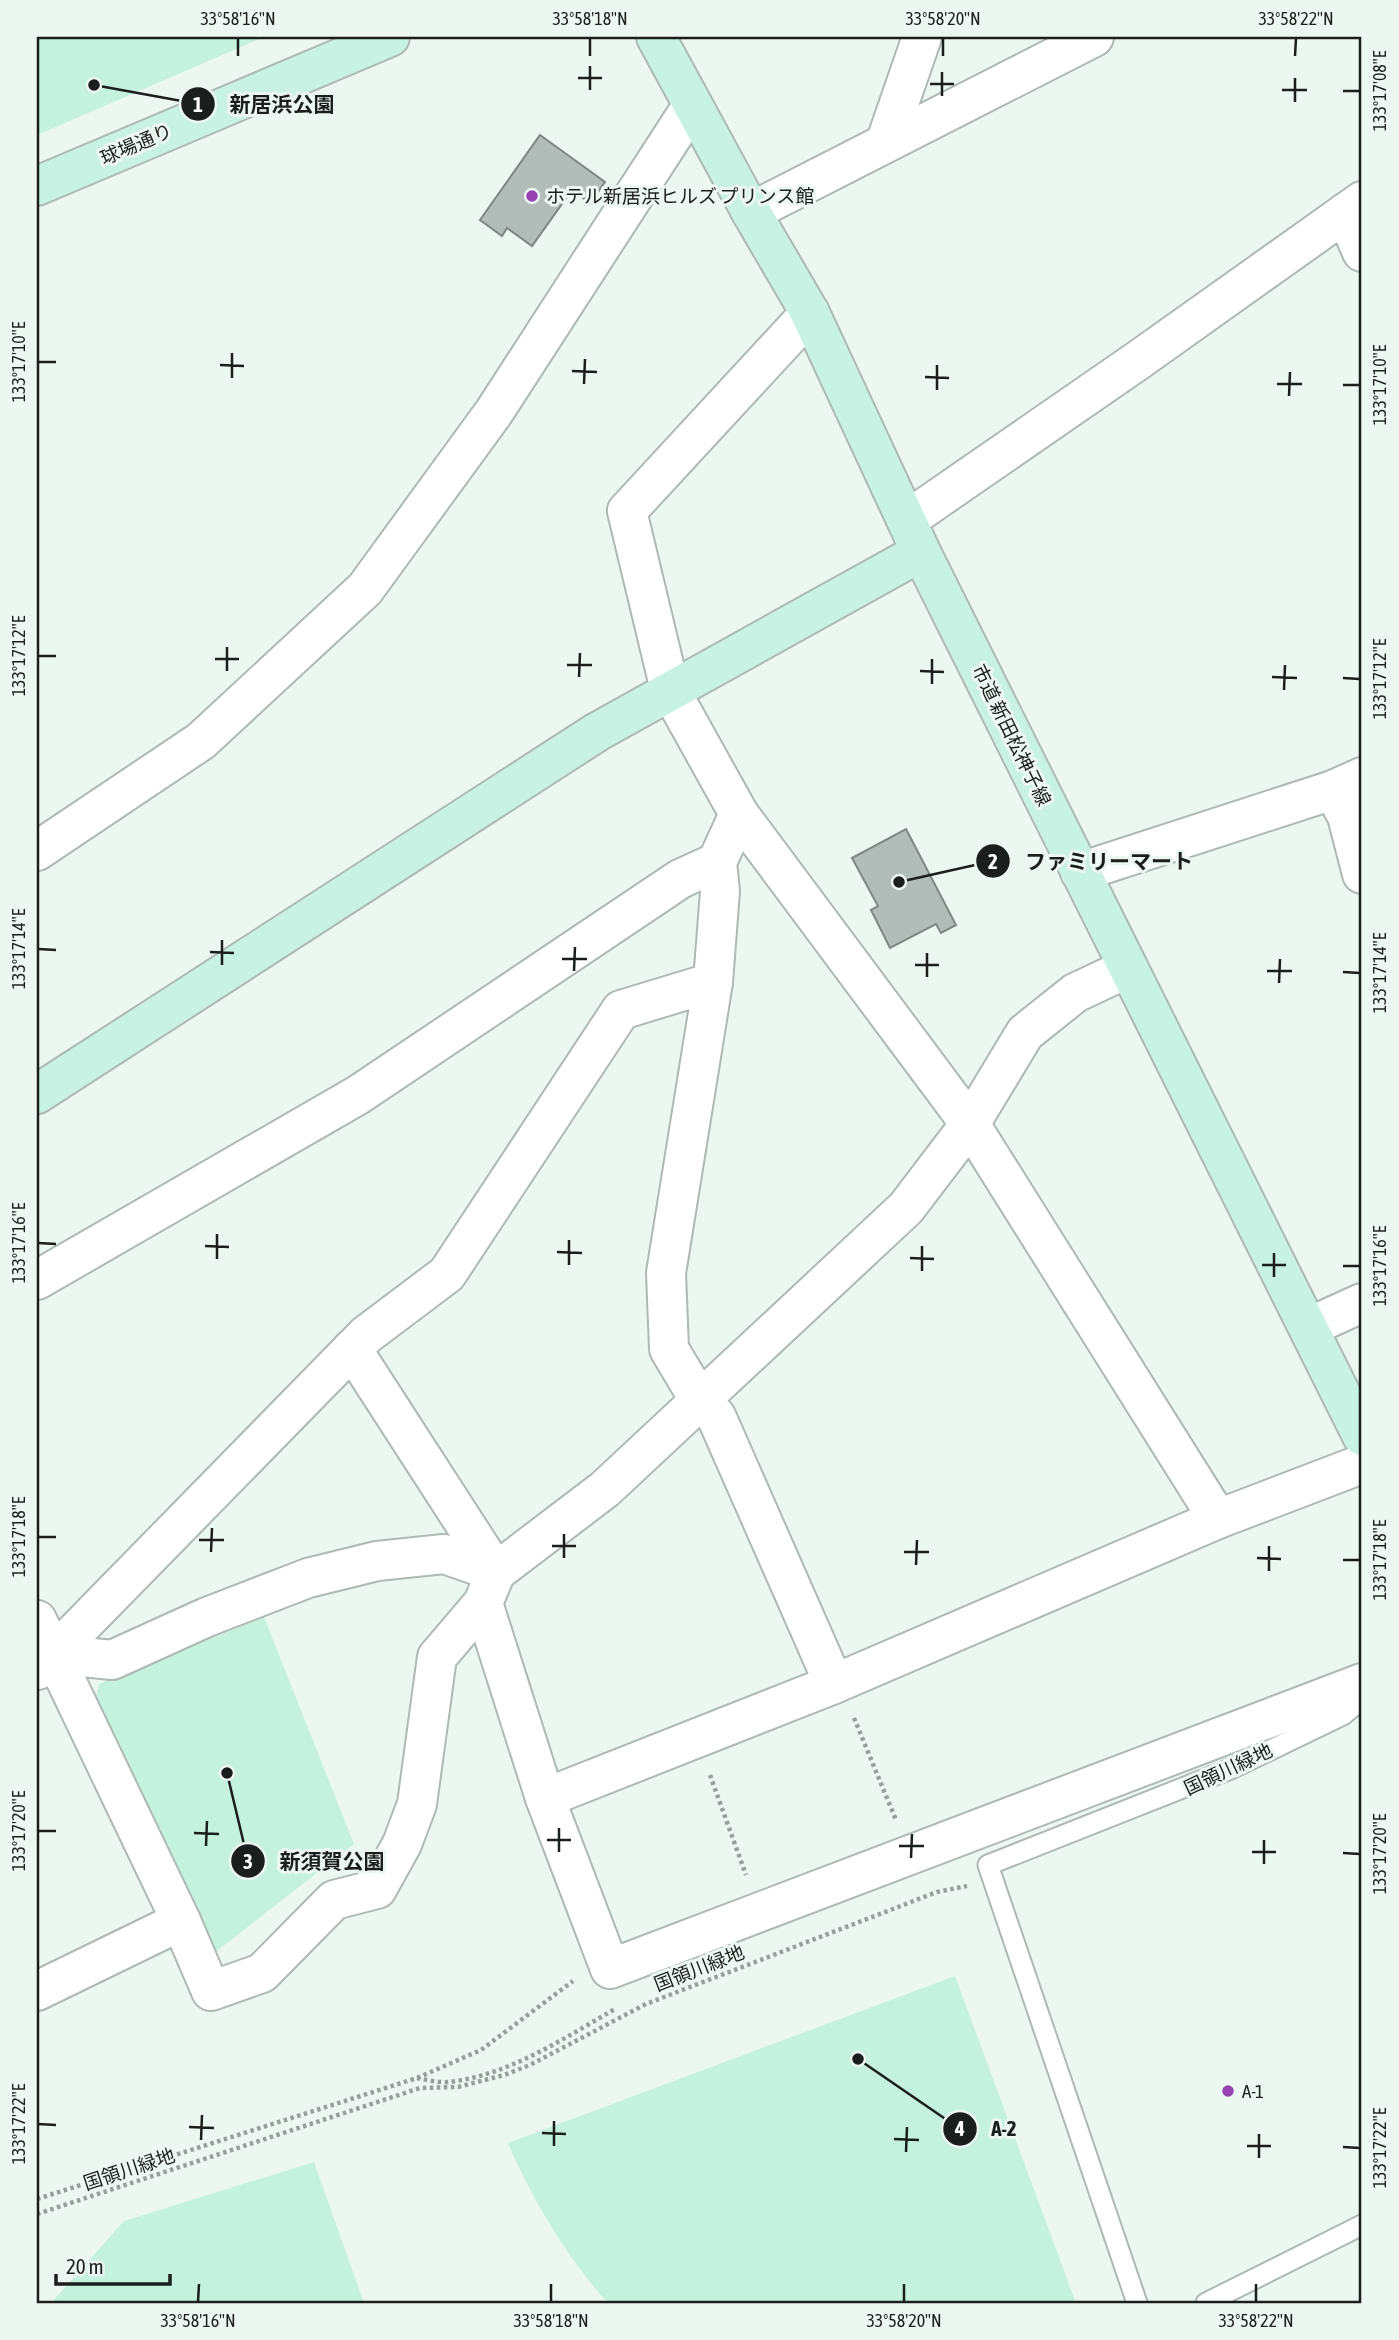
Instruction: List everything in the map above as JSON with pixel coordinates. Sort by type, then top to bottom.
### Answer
[{"type":"street","name":"球場通り","points":[[37,186],[390,37]]},
{"type":"street","name":"市道 新田松神子線","points":[[656,37],[751,212],[810,313],[914,536],[1362,1436]]},
{"type":"street","points":[[886,141],[922,37]]},
{"type":"street","points":[[751,212],[1094,37]]},
{"type":"street","points":[[37,851],[201,741],[365,589],[494,412],[692,106]]},
{"type":"street","points":[[37,1094],[597,732],[670,690],[914,536],[1140,359],[1354,207],[1362,252]]},
{"type":"street","points":[[810,313],[627,511],[670,690],[739,814],[970,1124],[1218,1519]]},
{"type":"street","points":[[1080,872],[1348,784],[1347,816],[1357,834],[1362,874]]},
{"type":"street","points":[[739,814],[717,862],[720,891],[713,982],[666,1273],[669,1349],[700,1401],[716,1416],[836,1683]]},
{"type":"street","points":[[37,1280],[358,1095],[680,879],[717,862]]},
{"type":"street","points":[[37,1620],[45,1663],[181,1921],[211,1991],[262,1973],[334,1900],[377,1889],[402,1844],[417,1804],[437,1657],[490,1587],[605,1489],[906,1208],[970,1124],[1025,1033],[1075,993],[1128,968]]},
{"type":"street","points":[[45,1663],[366,1335],[447,1274],[621,1010],[713,982]]},
{"type":"street","points":[[1309,1327],[1362,1303]]},
{"type":"street","points":[[352,1349],[490,1587],[545,1798],[610,1969],[1362,1683]]},
{"type":"street","points":[[545,1798],[836,1683],[1218,1519],[1362,1464]]},
{"type":"street","points":[[45,1663],[112,1660],[308,1578],[377,1561],[444,1554],[490,1587]]},
{"type":"street","points":[[37,1991],[181,1921]]},
{"type":"lane","points":[[1137,2303],[988,1865],[1233,1768],[1343,1715],[1362,1699]]},
{"type":"lane","points":[[1206,2303],[1362,2225]]},
{"type":"path","points":[[836,1683],[900,1828]]},
{"type":"path","points":[[696,1738],[751,1888]]},
{"type":"path","name":"国領川緑地","points":[[37,2214],[420,2088],[458,2087],[504,2075],[530,2065],[646,2004],[937,1892],[960,1889],[991,1875]]},
{"type":"path","points":[[37,2199],[417,2078],[481,2050],[587,1972],[610,1969]]},
{"type":"green space","points":[[37,37],[264,37],[37,135]]},
{"type":"green space","points":[[264,1617],[354,1844],[213,1954],[95,1703],[99,1684]]},
{"type":"green space","points":[[955,1976],[1076,2303],[608,2303],[579,2268],[552,2227],[527,2184],[508,2143]]},
{"type":"green space","points":[[314,2162],[364,2303],[51,2303],[124,2221]]},
{"type":"building","name":"ホテル新居浜ヒルズ プリンス館","points":[[540,135],[605,182],[590,203],[572,190],[532,246],[507,228],[502,236],[480,220]]},
{"type":"building","points":[[906,829],[956,925],[941,933],[936,924],[890,948],[871,910],[878,906],[852,858]]},
{"type":"place","name":"新居浜公園","points":[[94,85]]},
{"type":"place","name":"ホテル新居浜ヒルズ プリンス館","points":[[532,196]]},
{"type":"place","name":"ファミリーマート","points":[[899,882]]},
{"type":"place","name":"新須賀公園","points":[[227,1773]]},
{"type":"place","name":"A-2","points":[[858,2059]]},
{"type":"place","name":"A-1","points":[[1228,2091]]}]
